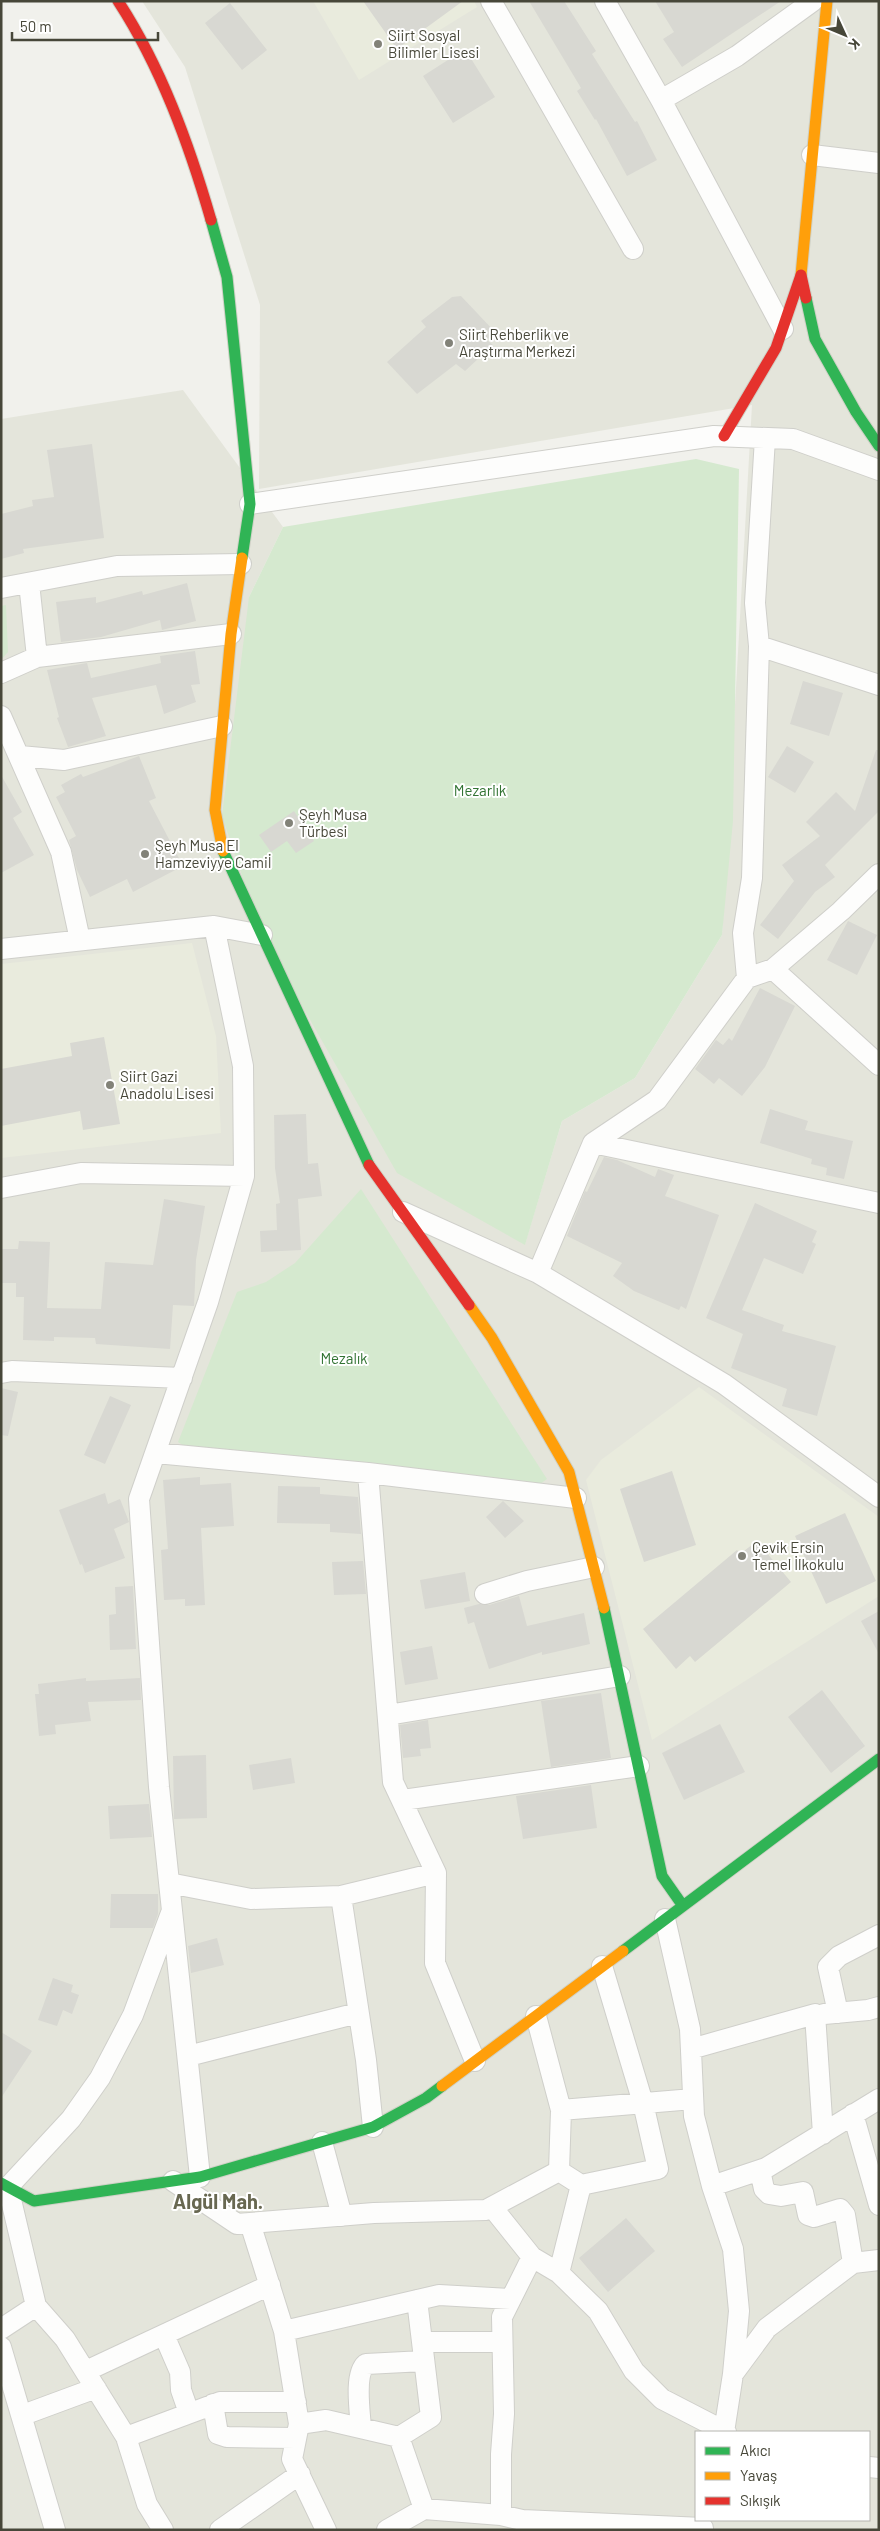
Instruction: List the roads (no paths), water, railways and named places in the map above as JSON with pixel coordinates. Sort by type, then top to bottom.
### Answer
[{"type":"street","points":[[118,1],[137,30],[192,154],[227,277],[250,504],[230,634],[215,810],[223,850],[364,1158],[492,1338],[569,1472],[620,1676],[662,1876],[682,1906]]},
{"type":"street","points":[[491,1],[633,249]]},
{"type":"street","points":[[605,1],[661,100],[783,329]]},
{"type":"street","points":[[724,436],[776,348],[801,275],[812,155],[814,2]]},
{"type":"street","points":[[661,100],[737,56],[814,2]]},
{"type":"street","points":[[812,155],[879,163]]},
{"type":"street","points":[[801,275],[815,339],[856,412],[879,446]]},
{"type":"street","points":[[250,504],[714,436],[793,439],[879,470]]},
{"type":"street","points":[[747,978],[743,933],[752,878],[759,646],[755,603],[765,438]]},
{"type":"street","points":[[1,588],[117,566],[241,564]]},
{"type":"street","points":[[28,583],[37,657]]},
{"type":"street","points":[[1,673],[37,657],[230,634]]},
{"type":"street","points":[[759,646],[879,685]]},
{"type":"street","points":[[1,716],[62,852],[80,940]]},
{"type":"street","points":[[20,756],[64,760],[222,726]]},
{"type":"street","points":[[538,1273],[592,1143],[656,1100],[747,978],[773,969],[841,911],[879,874]]},
{"type":"street","points":[[1,949],[214,926],[262,935]]},
{"type":"street","points":[[200,2177],[160,1787],[139,1499],[208,1302],[244,1176],[243,1066],[214,926]]},
{"type":"street","points":[[773,969],[879,1065]]},
{"type":"street","points":[[592,1143],[879,1203]]},
{"type":"street","points":[[1,1188],[81,1174],[244,1176]]},
{"type":"street","points":[[402,1211],[538,1273],[724,1384],[879,1497]]},
{"type":"street","points":[[1,1373],[12,1370],[182,1378]]},
{"type":"street","points":[[156,1453],[368,1473],[576,1498]]},
{"type":"street","points":[[368,1473],[394,1782],[404,1800],[436,1873],[435,1964],[475,2062]]},
{"type":"street","points":[[485,1594],[527,1581],[594,1567]]},
{"type":"street","points":[[388,1716],[620,1676]]},
{"type":"street","points":[[4,2185],[34,2200],[53,2200],[200,2177],[373,2127],[426,2098],[879,1759]]},
{"type":"street","points":[[404,1800],[639,1766]]},
{"type":"street","points":[[169,1883],[251,1899],[341,1896],[436,1873]]},
{"type":"street","points":[[341,1896],[366,2060],[373,2127]]},
{"type":"street","points":[[4,2185],[71,2119],[100,2078],[133,2015],[172,1909]]},
{"type":"street","points":[[665,1919],[690,2029],[694,2116],[712,2186],[733,2249],[740,2311],[725,2431]]},
{"type":"street","points":[[838,2013],[828,1967],[839,1956],[879,1935]]},
{"type":"street","points":[[559,2171],[581,2185],[658,2169],[643,2103],[602,1966]]},
{"type":"street","points":[[691,2048],[815,2014],[868,2010],[879,2007]]},
{"type":"street","points":[[188,2056],[358,2013]]},
{"type":"street","points":[[815,2014],[823,2134]]},
{"type":"street","points":[[536,2016],[561,2110],[559,2171]]},
{"type":"street","points":[[561,2110],[694,2098]]},
{"type":"street","points":[[712,2186],[760,2170],[879,2099]]},
{"type":"street","points":[[853,2114],[879,2205]]},
{"type":"street","points":[[322,2142],[342,2216]]},
{"type":"street","points":[[760,2170],[764,2189],[769,2194],[781,2196],[803,2192],[808,2215],[814,2217],[840,2209],[845,2215],[853,2263]]},
{"type":"street","points":[[173,2181],[237,2224],[342,2216],[486,2210],[559,2171]]},
{"type":"street","points":[[4,2185],[36,2306],[65,2339],[126,2437],[147,2504],[163,2530]]},
{"type":"street","points":[[559,2273],[581,2185]]},
{"type":"street","points":[[492,2207],[532,2257],[559,2273],[598,2310],[634,2371],[662,2399],[723,2431]]},
{"type":"street","points":[[250,2223],[284,2331],[296,2402],[298,2431],[292,2459],[326,2530]]},
{"type":"street","points":[[501,2515],[501,2454],[504,2414],[502,2317],[532,2257]]},
{"type":"street","points":[[733,2374],[767,2328],[853,2263],[879,2260]]},
{"type":"street","points":[[86,2371],[270,2285]]},
{"type":"street","points":[[284,2331],[439,2295],[510,2299]]},
{"type":"street","points":[[213,2404],[218,2434],[227,2437],[298,2431],[326,2420],[399,2437],[431,2417],[417,2300]]},
{"type":"street","points":[[1,2330],[36,2306]]},
{"type":"street","points":[[164,2335],[180,2372],[181,2390],[189,2412]]},
{"type":"street","points":[[361,2428],[359,2377],[362,2368],[366,2364],[423,2351],[502,2342]]},
{"type":"street","points":[[1,2347],[55,2530]]},
{"type":"street","points":[[22,2415],[96,2388]]},
{"type":"street","points":[[126,2437],[220,2402],[296,2402]]},
{"type":"street","points":[[399,2437],[424,2509]]},
{"type":"street","points":[[220,2530],[300,2474]]},
{"type":"street","points":[[387,2530],[424,2509],[501,2515],[522,2525],[703,2526]]},
{"type":"place","name":"Siirt Sosyal Bilimler Lisesi","points":[[378,44]]},
{"type":"place","name":"Siirt Rehberlik ve Araştırma Merkezi","points":[[449,343]]},
{"type":"place","name":"Şeyh Musa Türbesi","points":[[289,823]]},
{"type":"place","name":"Şeyh Musa El Hamzeviyye Camiİ","points":[[145,854]]},
{"type":"place","name":"Siirt Gazi Anadolu Lisesi","points":[[110,1085]]},
{"type":"place","name":"Çevik Ersin Temel İlkokulu","points":[[742,1556]]},
{"type":"district","name":"Algül Mah.","points":[[218,2201]]},
{"type":"park label","name":"Mezarlık","points":[[480,790]]},
{"type":"park label","name":"Mezalık","points":[[344,1358]]}]
